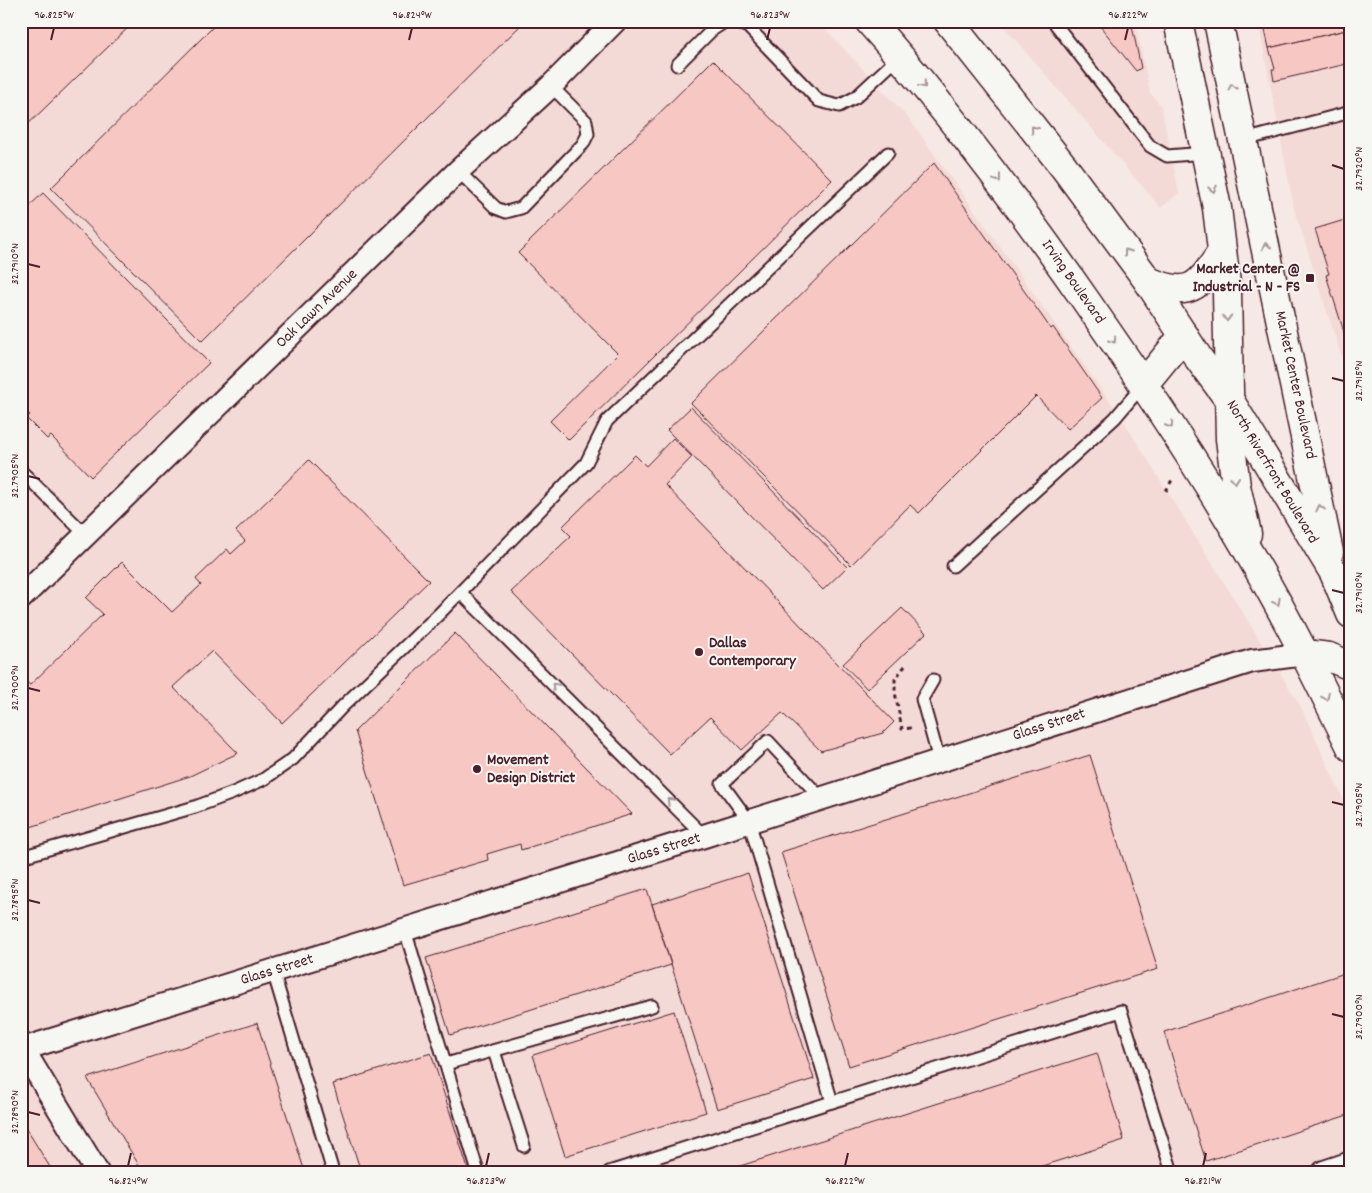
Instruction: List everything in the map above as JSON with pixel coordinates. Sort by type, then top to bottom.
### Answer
[{"type":"main road","name":"Irving Boulevard","points":[[869,21],[969,140],[1032,224],[1144,384],[1253,560]]},
{"type":"main road","points":[[948,21],[1064,167],[1148,281],[1184,336],[1144,384]]},
{"type":"main road","points":[[1178,21],[1217,208],[1226,292],[1230,439],[1236,486],[1253,560],[1305,654],[1351,747]]},
{"type":"main road","name":"Market Center Boulevard","points":[[1218,21],[1334,573]]},
{"type":"main road","points":[[1148,281],[1168,290],[1187,290],[1205,276],[1222,252]]},
{"type":"main road","name":"North Riverfront Boulevard","points":[[1184,336],[1230,401],[1334,573],[1351,614]]},
{"type":"main road","points":[[1305,654],[1329,657],[1351,666]]},
{"type":"street","name":"Oak Lawn Avenue","points":[[21,597],[458,171],[551,86],[615,21]]},
{"type":"street","name":"Glass Street","points":[[22,1047],[405,930],[1252,661],[1305,654]]},
{"type":"street","points":[[22,1047],[97,1172]]},
{"type":"street","points":[[1324,1172],[1351,1163]]},
{"type":"lane","points":[[677,65],[712,30],[728,21],[747,26],[819,101],[839,106],[856,97],[900,56]]},
{"type":"lane","points":[[1053,21],[1150,146],[1167,156],[1205,153]]},
{"type":"lane","points":[[458,171],[496,208],[506,212],[521,208],[584,144],[588,134],[586,121],[551,86]]},
{"type":"lane","points":[[1244,140],[1351,112]]},
{"type":"lane","points":[[21,857],[195,807],[233,794],[264,779],[293,759],[343,706],[460,593],[586,463],[607,421],[888,153]]},
{"type":"lane","points":[[953,566],[1115,418],[1144,384]]},
{"type":"lane","points":[[21,471],[86,535]]},
{"type":"lane","points":[[460,593],[704,836]]},
{"type":"lane","points":[[933,680],[922,699],[938,760]]},
{"type":"lane","points":[[821,798],[768,741],[722,784],[748,821],[832,1102]]},
{"type":"lane","points":[[405,930],[478,1172]]},
{"type":"lane","points":[[273,971],[333,1172]]},
{"type":"lane","points":[[446,1064],[652,1006]]},
{"type":"lane","points":[[609,1172],[1121,1011],[1172,1172]]},
{"type":"lane","points":[[494,1051],[524,1146]]},
{"type":"path","points":[[1166,491],[1176,473]]},
{"type":"path","points":[[905,666],[895,679],[894,692],[902,729],[912,727]]},
{"type":"shaded area","points":[[21,21],[818,21],[910,120],[1121,417],[1300,705],[1351,816],[1351,1172],[21,1172]]},
{"type":"shaded area","points":[[999,21],[1135,21],[1150,93],[1161,106],[1179,193],[1161,208]]},
{"type":"shaded area","points":[[1258,21],[1351,21],[1351,386],[1294,208]]},
{"type":"building","points":[[21,21],[135,21],[21,131]]},
{"type":"building","points":[[219,21],[525,21],[202,341],[51,188]]},
{"type":"building","points":[[1096,21],[1131,21],[1141,68],[1136,71]]},
{"type":"building","points":[[1263,21],[1351,21],[1351,29],[1269,48]]},
{"type":"building","points":[[1351,29],[1351,63],[1274,81],[1272,69],[1275,69],[1269,48]]},
{"type":"building","points":[[713,60],[832,180],[569,440],[550,421],[618,354],[518,253]]},
{"type":"building","points":[[934,163],[1102,398],[1068,429],[1036,396],[919,513],[910,505],[851,565],[691,403]]},
{"type":"building","points":[[43,193],[209,363],[91,477],[51,436],[47,439],[26,418],[30,415],[21,406],[21,214]]},
{"type":"building","points":[[1351,218],[1351,354],[1326,275],[1329,274],[1315,229]]},
{"type":"building","points":[[691,407],[847,567],[823,590],[667,430]]},
{"type":"building","name":"Dallas Contemporary","points":[[673,438],[692,457],[665,485],[894,722],[883,733],[821,751],[782,713],[742,750],[710,717],[670,754],[511,592],[571,536],[562,527],[635,455],[646,466]]},
{"type":"building","points":[[309,460],[429,581],[282,723],[212,651],[173,687],[238,753],[190,776],[21,830],[21,677],[30,685],[103,614],[86,598],[122,562],[172,612],[201,585],[196,579],[227,549],[231,554],[245,541],[236,531]]},
{"type":"building","points":[[902,608],[926,633],[867,689],[843,664]]},
{"type":"building","name":"Movement Design District","points":[[455,633],[632,814],[521,850],[520,844],[487,854],[488,860],[403,885],[355,731]]},
{"type":"building","points":[[1090,755],[1158,969],[849,1066],[781,852]]},
{"type":"building","points":[[748,873],[814,1079],[717,1109],[652,904]]},
{"type":"building","points":[[647,889],[671,965],[450,1035],[426,958]]},
{"type":"building","points":[[1351,971],[1351,1114],[1206,1161],[1164,1032]]},
{"type":"building","points":[[674,1011],[706,1112],[565,1156],[533,1055]]},
{"type":"building","points":[[257,1023],[305,1172],[143,1172],[87,1078]]},
{"type":"building","points":[[431,1053],[469,1172],[361,1172],[333,1084]]},
{"type":"building","points":[[1097,1053],[1124,1140],[1023,1172],[721,1172]]},
{"type":"building","points":[[21,1120],[53,1172],[21,1172]]},
{"type":"place","name":"Market Center @ Industrial - N - FS","points":[[1310,278]]},
{"type":"place","name":"Dallas Contemporary","points":[[699,652]]},
{"type":"place","name":"Movement Design District","points":[[477,769]]}]
